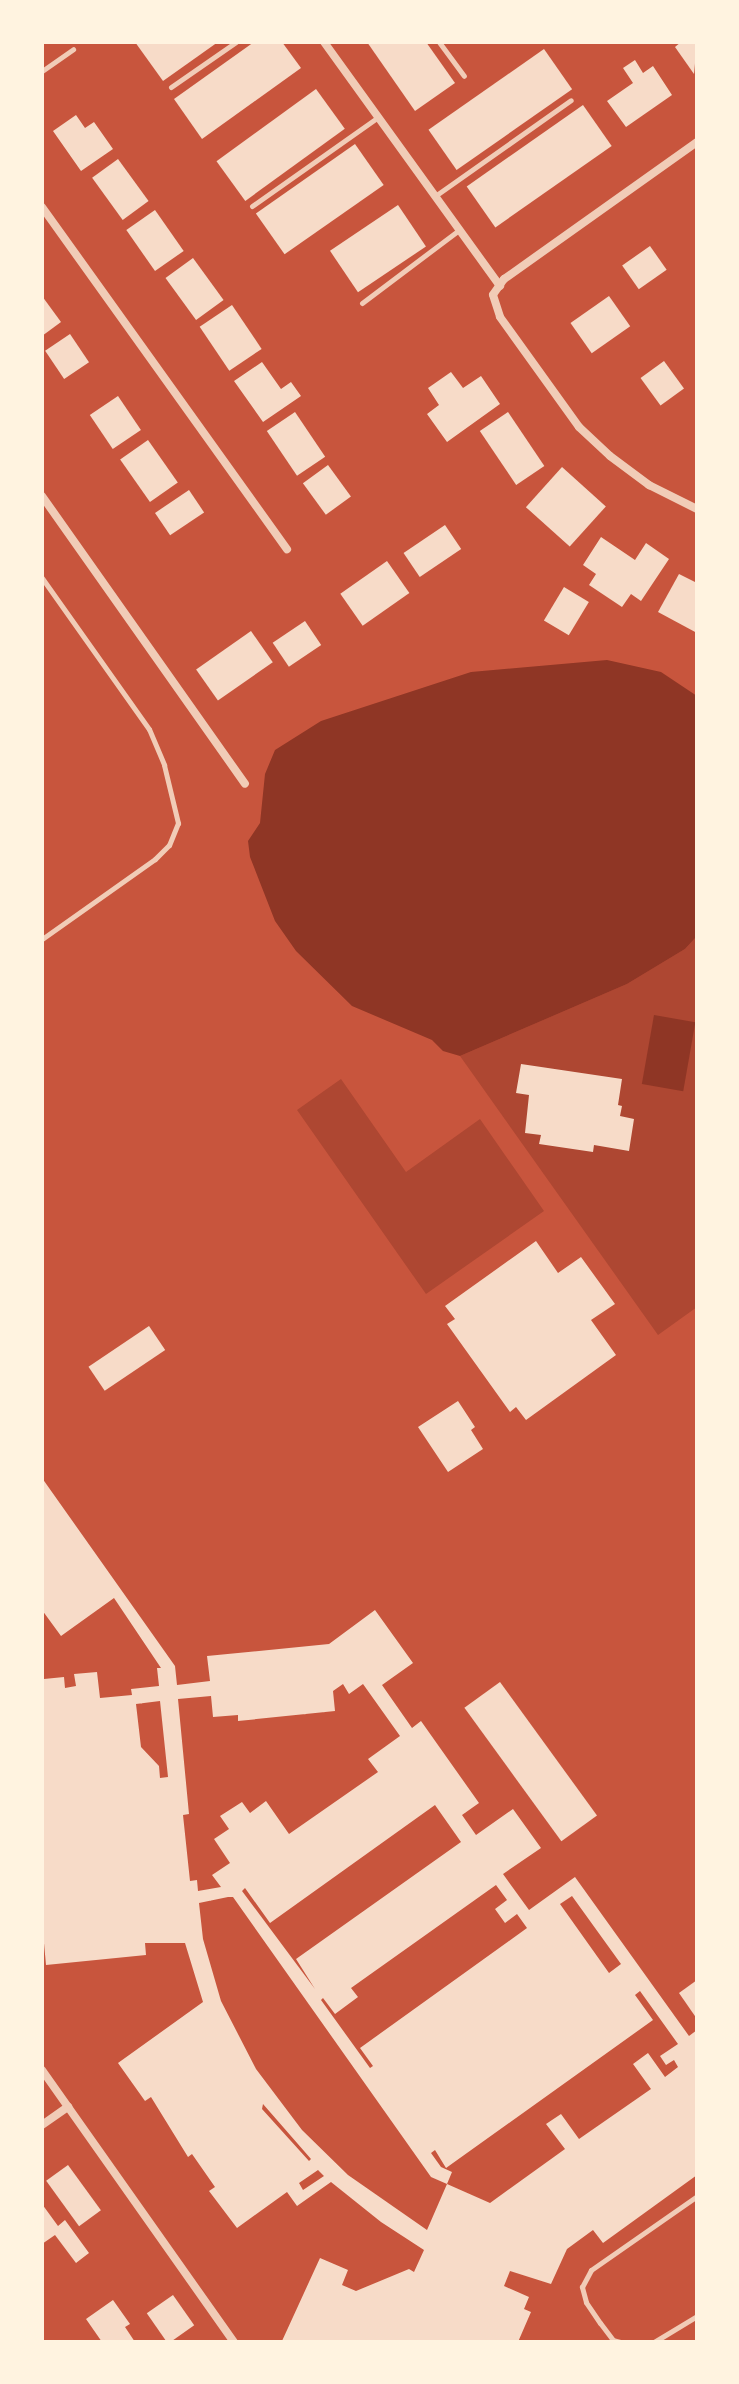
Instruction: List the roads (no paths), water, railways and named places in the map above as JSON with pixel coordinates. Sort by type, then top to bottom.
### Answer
[{"type":"street","points":[[324,42],[500,286]]},
{"type":"street","points":[[697,142],[504,279],[493,295],[500,317],[579,427],[610,456],[649,485],[697,509]]},
{"type":"street","points":[[42,207],[287,549]]},
{"type":"street","points":[[42,496],[245,784]]},
{"type":"street","points":[[42,2070],[234,2342]]},
{"type":"street","points":[[42,2125],[68,2107]]},
{"type":"lane","points":[[171,87],[236,42]]},
{"type":"lane","points":[[439,42],[464,76]]},
{"type":"lane","points":[[42,71],[73,49]]},
{"type":"lane","points":[[435,196],[571,100]]},
{"type":"lane","points":[[252,206],[378,117]]},
{"type":"lane","points":[[362,303],[459,230]]},
{"type":"lane","points":[[42,578],[149,729],[164,765],[178,823],[169,845],[155,859],[42,939]]},
{"type":"lane","points":[[620,2342],[613,2340],[600,2323],[586,2302],[582,2287],[591,2270],[697,2196]]},
{"type":"lane","points":[[654,2342],[697,2316]]}]
